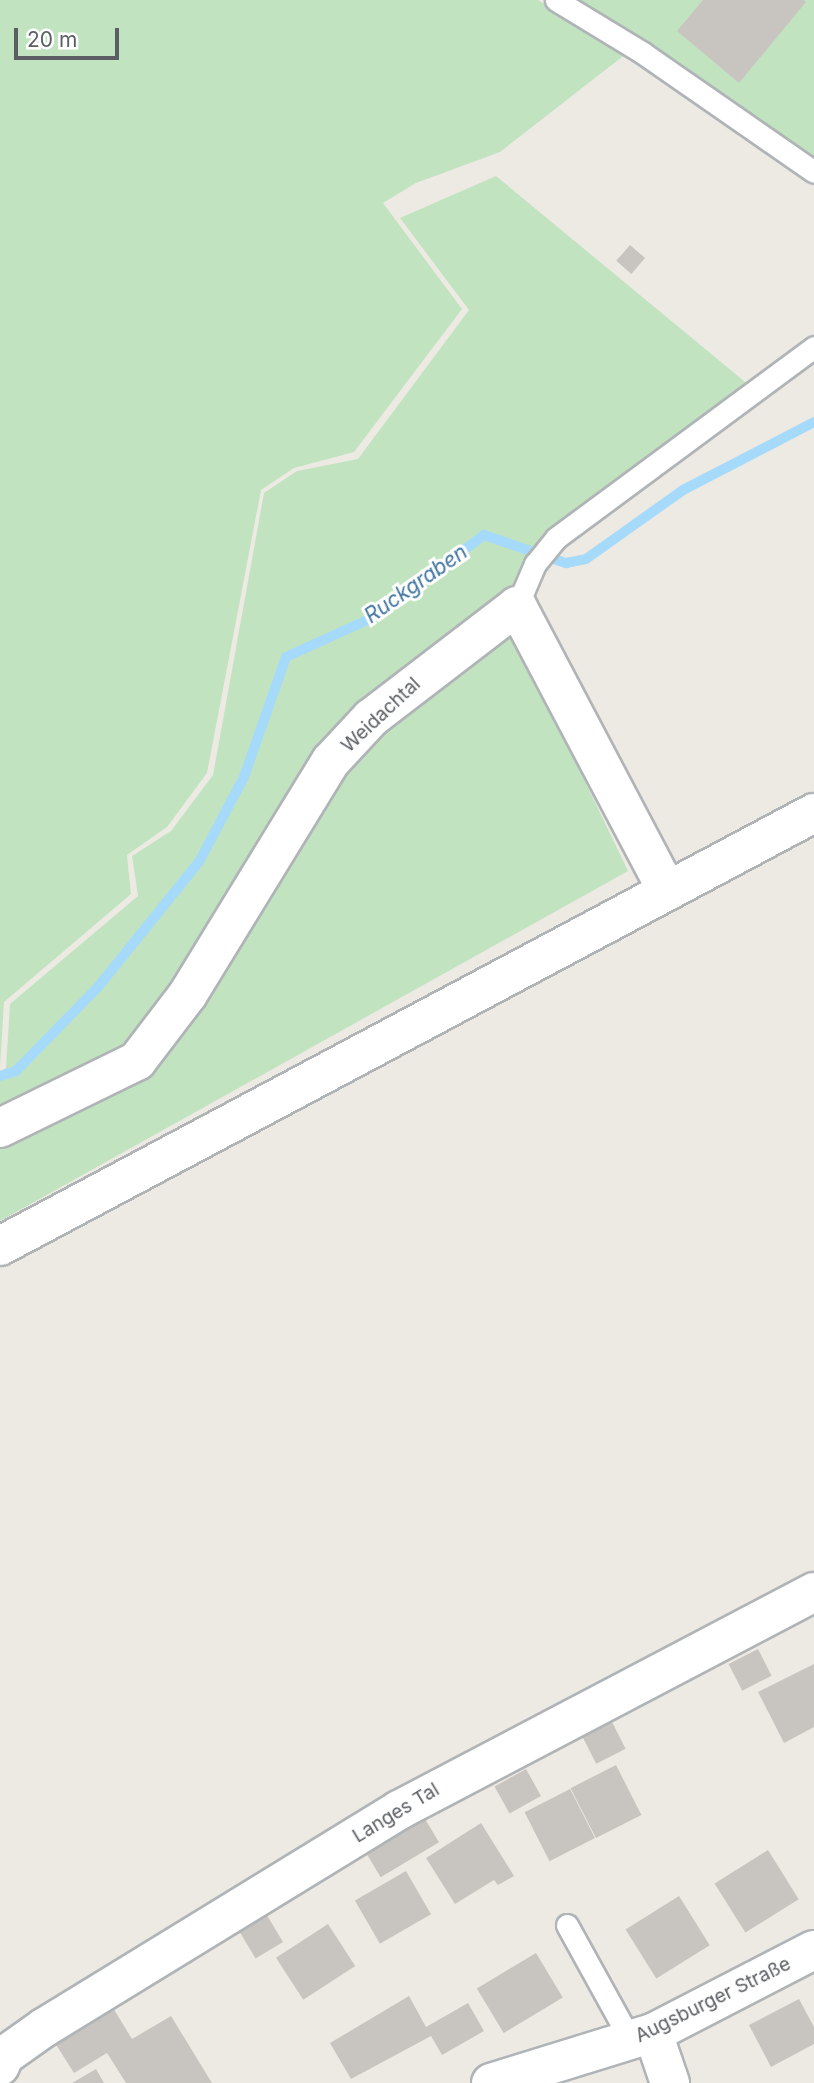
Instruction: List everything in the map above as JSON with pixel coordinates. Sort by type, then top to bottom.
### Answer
[{"type":"street","points":[[517,606],[666,889]]},
{"type":"street","name":"Weidachtal","points":[[0,1128],[136,1061],[188,994],[331,761],[371,718],[517,606]]},
{"type":"street","points":[[0,1246],[666,889],[814,813]]},
{"type":"street","name":"Langes Tal","points":[[0,2066],[4,2056],[45,2027],[399,1810],[814,1592]]},
{"type":"street","name":"Augsburger Straße","points":[[491,2083],[642,2037],[814,1950]]},
{"type":"street","points":[[642,2037],[670,2083]]},
{"type":"lane","points":[[556,0],[643,53],[814,172]]},
{"type":"lane","points":[[517,606],[535,564],[556,538],[814,347]]},
{"type":"lane","points":[[567,1925],[642,2037]]},
{"type":"green space","points":[[0,0],[538,0],[627,53],[500,152],[416,183],[383,203],[462,309],[354,452],[294,468],[261,490],[207,773],[167,827],[127,855],[131,894],[4,1002],[0,1067]]},
{"type":"green space","points":[[572,0],[814,0],[814,159]]},
{"type":"green space","points":[[496,176],[750,386],[547,533],[524,558],[512,629],[628,871],[0,1221],[0,1071],[6,1068],[10,1004],[138,896],[132,856],[171,831],[213,775],[264,493],[297,471],[358,459],[469,310],[400,218]]},
{"type":"building","points":[[703,0],[806,2],[739,83],[677,31]]},
{"type":"building","points":[[630,245],[645,258],[631,274],[616,261]]},
{"type":"building","points":[[758,1649],[772,1676],[742,1691],[729,1664]]},
{"type":"building","points":[[814,1664],[814,1727],[784,1743],[758,1692]]},
{"type":"building","points":[[612,1722],[626,1749],[596,1764],[583,1737]]},
{"type":"building","points":[[616,1765],[641,1815],[596,1838],[571,1788]]},
{"type":"building","points":[[526,1769],[541,1796],[510,1814],[495,1786]]},
{"type":"building","points":[[570,1789],[595,1838],[550,1861],[525,1812]]},
{"type":"building","points":[[422,1814],[439,1842],[381,1877],[364,1849]]},
{"type":"building","points":[[481,1823],[514,1876],[498,1885],[494,1880],[455,1904],[426,1858]]},
{"type":"building","points":[[768,1850],[799,1899],[745,1933],[715,1883]]},
{"type":"building","points":[[406,1871],[431,1914],[380,1944],[355,1900]]},
{"type":"building","points":[[679,1896],[710,1945],[656,1979],[626,1929]]},
{"type":"building","points":[[265,1912],[283,1942],[256,1958],[238,1928]]},
{"type":"building","points":[[328,1924],[355,1966],[303,2000],[276,1958]]},
{"type":"building","points":[[536,1953],[563,1998],[504,2033],[477,1989]]},
{"type":"building","points":[[409,1996],[426,2027],[468,2003],[484,2031],[442,2055],[431,2036],[351,2079],[330,2043]]},
{"type":"building","points":[[799,1999],[814,2027],[814,2044],[771,2067],[749,2025]]},
{"type":"building","points":[[113,2008],[132,2039],[171,2016],[212,2083],[126,2083],[107,2053],[74,2073],[55,2043]]},
{"type":"building","points":[[96,2069],[104,2083],[72,2083]]},
{"type":"waterway","name":"Ruckgraben","points":[[0,1076],[16,1071],[98,987],[199,862],[244,777],[286,657],[376,616],[484,535],[566,563],[586,559],[683,490],[814,422]]}]
